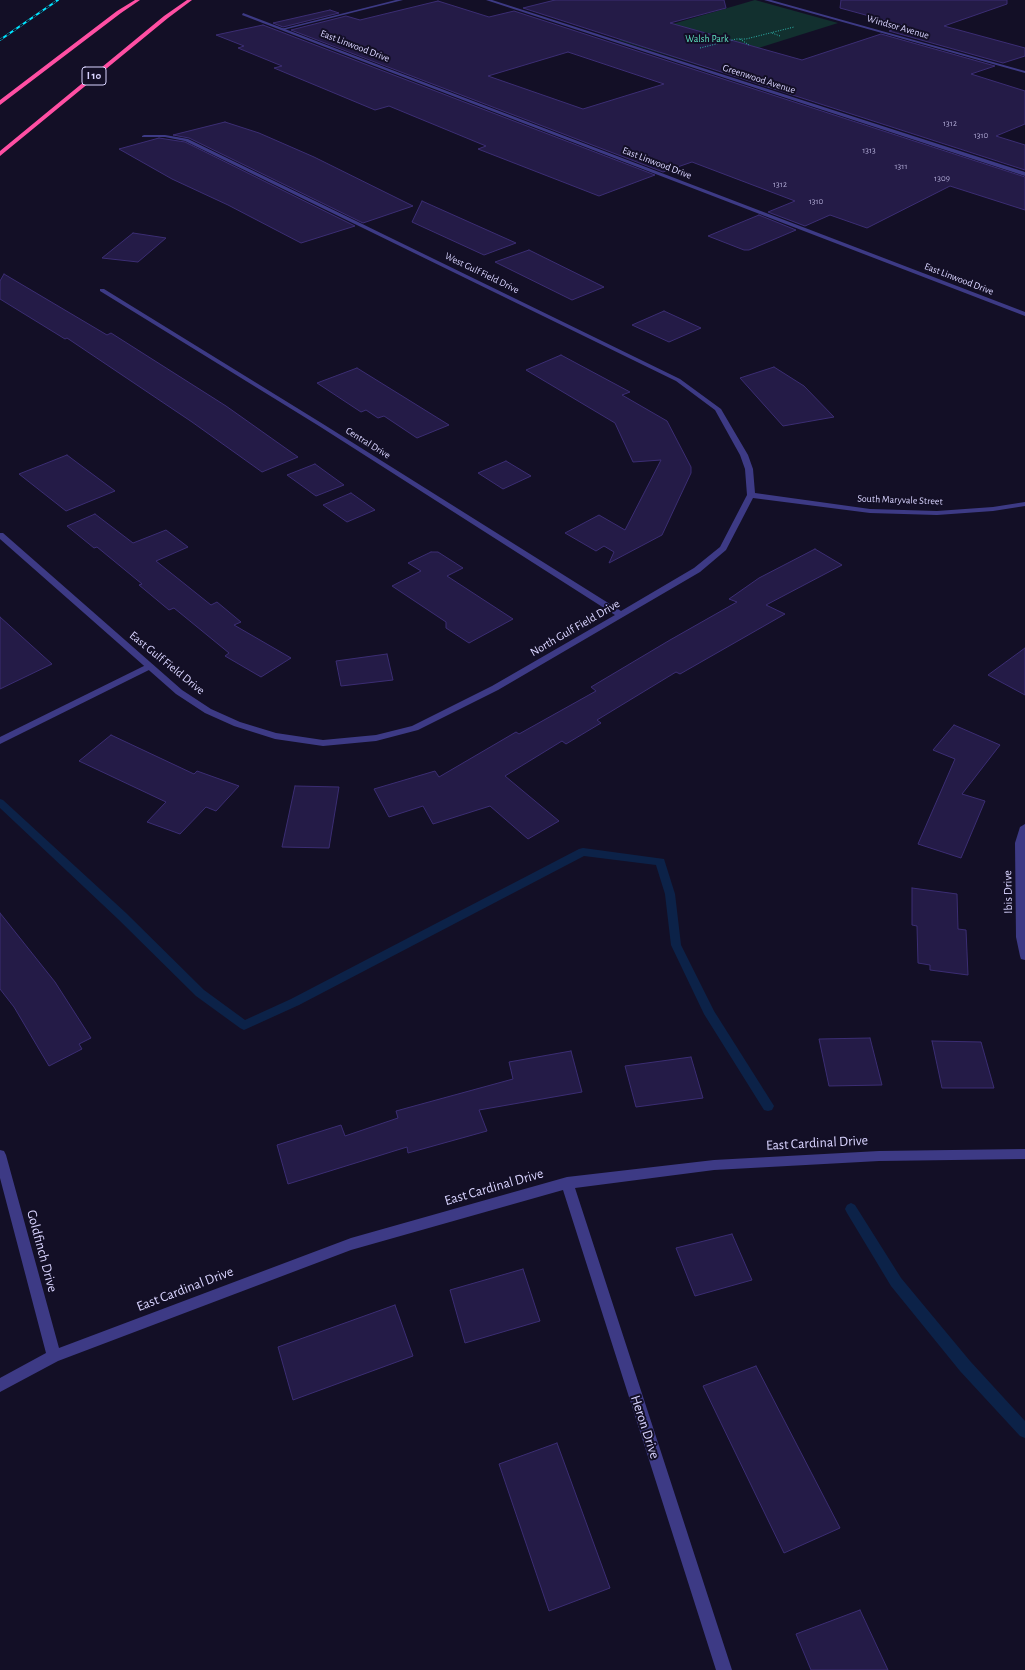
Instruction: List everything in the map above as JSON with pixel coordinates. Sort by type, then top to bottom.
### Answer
[{"type":"highway","points":[[0,103],[119,12],[138,0]]},
{"type":"highway","name":"I 10","points":[[0,154],[166,17],[190,0]]},
{"type":"street","points":[[283,29],[401,0]]},
{"type":"street","name":"Greenwood Avenue","points":[[488,0],[1025,174]]},
{"type":"street","name":"Windsor Avenue","points":[[766,0],[1025,72]]},
{"type":"street","name":"East Linwood Drive","points":[[243,14],[1025,314]]},
{"type":"street","name":"West Gulf Field Drive","points":[[144,136],[165,136],[186,140],[678,380],[718,409],[744,455],[748,469],[751,495]]},
{"type":"street","name":"Central Drive","points":[[102,290],[341,438],[621,615]]},
{"type":"street","name":"South Maryvale Street","points":[[751,495],[870,511],[937,513],[993,509],[1025,504]]},
{"type":"street","name":"North Gulf Field Drive","points":[[376,738],[415,728],[495,688],[697,570],[723,548],[751,495]]},
{"type":"street","name":"East Gulf Field Drive","points":[[0,535],[179,692],[208,711],[237,724],[276,736],[323,743],[376,738]]},
{"type":"street","points":[[0,741],[150,666]]},
{"type":"street","name":"Ibis Drive","points":[[1025,827],[1020,843],[1022,937],[1025,956]]},
{"type":"street","name":"Goldfinch Drive","points":[[0,1154],[54,1356]]},
{"type":"street","name":"East Cardinal Drive","points":[[0,1384],[54,1356],[352,1244],[567,1183],[714,1164],[879,1156],[1025,1154]]},
{"type":"street","name":"Heron Drive","points":[[567,1183],[724,1670]]},
{"type":"path","points":[[659,56],[679,50],[701,48],[772,33],[812,22],[819,24],[832,18]]},
{"type":"path","points":[[772,33],[780,36]]},
{"type":"path","points":[[739,39],[749,45]]},
{"type":"green space","name":"Walsh Park","points":[[755,0],[838,23],[701,66],[618,40]]},
{"type":"building","points":[[555,0],[724,0],[726,8],[670,23],[802,60],[881,34],[995,66],[971,74],[1025,91],[1025,124],[996,136],[1025,145],[1025,170],[523,8]]},
{"type":"building","points":[[841,0],[1007,0],[1007,4],[944,26],[1025,48],[1025,56],[1003,63],[889,31],[906,26],[840,8]]},
{"type":"building","points":[[438,1],[489,17],[514,11],[1025,177],[1025,210],[950,186],[867,228],[830,215],[805,226],[768,212],[795,201],[692,162],[663,172],[291,30],[346,16],[360,20]],"holes":[[[568,52],[664,84],[583,109],[488,76]]]},
{"type":"building","points":[[330,10],[339,13],[283,27],[273,23]]},
{"type":"building","points":[[263,25],[655,175],[599,196],[478,149],[486,146],[389,106],[375,110],[274,68],[282,66],[238,48],[244,46],[216,35]]},
{"type":"building","points":[[225,122],[259,133],[314,157],[413,206],[363,223],[189,138],[173,135]]},
{"type":"building","points":[[159,138],[185,142],[355,226],[301,243],[228,205],[172,179],[119,149]]},
{"type":"building","points":[[422,201],[516,243],[484,255],[412,222]]},
{"type":"building","points":[[759,215],[796,230],[749,250],[744,250],[708,236]]},
{"type":"building","points":[[133,233],[166,238],[138,262],[102,258]]},
{"type":"building","points":[[529,250],[604,287],[572,300],[495,262]]},
{"type":"building","points":[[4,274],[107,335],[111,333],[226,406],[298,457],[262,472],[192,422],[67,338],[65,339],[0,299],[0,281]]},
{"type":"building","points":[[664,311],[701,328],[669,342],[632,325]]},
{"type":"building","points":[[561,355],[630,392],[622,395],[667,421],[691,467],[691,473],[662,535],[609,563],[614,552],[604,546],[596,551],[565,533],[599,515],[625,530],[661,460],[633,462],[615,423],[526,370]]},
{"type":"building","points":[[774,367],[804,386],[834,417],[783,426],[740,378]]},
{"type":"building","points":[[357,368],[449,425],[417,438],[384,416],[378,418],[366,410],[361,412],[317,383]]},
{"type":"building","points":[[67,455],[115,491],[66,511],[19,474]]},
{"type":"building","points":[[506,461],[531,476],[503,489],[478,473]]},
{"type":"building","points":[[315,464],[344,485],[316,496],[287,475]]},
{"type":"building","points":[[351,493],[375,510],[347,522],[323,505]]},
{"type":"building","points":[[95,514],[133,543],[166,530],[188,547],[156,561],[211,605],[217,602],[241,622],[234,625],[291,658],[261,677],[225,656],[229,653],[174,608],[169,610],[139,585],[142,584],[97,547],[94,548],[67,526]]},
{"type":"building","points":[[815,549],[842,565],[766,605],[785,614],[680,674],[676,672],[597,720],[601,723],[566,744],[562,741],[505,776],[559,821],[528,839],[490,806],[433,824],[423,806],[389,817],[374,789],[435,771],[439,777],[516,732],[519,734],[596,691],[591,687],[737,602],[729,599],[759,578]]},
{"type":"building","points":[[431,552],[438,552],[463,568],[447,576],[513,619],[469,643],[446,628],[446,622],[392,586],[421,571],[408,563]]},
{"type":"building","points":[[0,617],[52,664],[0,689]]},
{"type":"building","points":[[1025,648],[1025,695],[988,675]]},
{"type":"building","points":[[387,654],[393,680],[341,686],[336,661]]},
{"type":"building","points":[[954,725],[1000,745],[962,794],[985,801],[961,858],[918,844],[955,759],[933,750]]},
{"type":"building","points":[[111,735],[194,774],[197,771],[239,786],[216,811],[206,807],[180,834],[147,822],[166,802],[79,761]]},
{"type":"building","points":[[295,786],[339,787],[329,848],[282,847]]},
{"type":"building","points":[[912,888],[957,894],[958,929],[966,930],[968,975],[930,970],[930,965],[918,963],[917,926],[912,925]]},
{"type":"building","points":[[0,913],[55,982],[91,1038],[79,1044],[82,1049],[49,1066],[14,1007],[0,989]]},
{"type":"building","points":[[870,1038],[882,1085],[829,1086],[819,1039]]},
{"type":"building","points":[[932,1041],[981,1042],[994,1088],[942,1088]]},
{"type":"building","points":[[571,1051],[582,1092],[479,1110],[487,1131],[408,1153],[407,1147],[288,1184],[277,1145],[341,1125],[345,1136],[398,1118],[396,1111],[513,1079],[509,1062]]},
{"type":"building","points":[[691,1057],[703,1098],[636,1107],[625,1066]]},
{"type":"building","points":[[732,1234],[752,1280],[695,1296],[676,1248]]},
{"type":"building","points":[[523,1269],[540,1321],[465,1343],[450,1290]]},
{"type":"building","points":[[395,1305],[413,1356],[293,1400],[278,1347]]},
{"type":"building","points":[[756,1366],[840,1528],[784,1553],[703,1386]]},
{"type":"building","points":[[557,1443],[610,1588],[549,1611],[499,1464]]},
{"type":"building","points":[[860,1610],[888,1670],[811,1670],[796,1634]]},
{"type":"waterway","points":[[0,802],[122,916],[200,993],[244,1025],[295,1002],[583,852],[660,862],[670,894],[676,945],[710,1014],[768,1106]]},
{"type":"waterway","points":[[851,1209],[896,1282],[965,1366],[1025,1431]]},
{"type":"railway","points":[[0,40],[58,0]]}]
